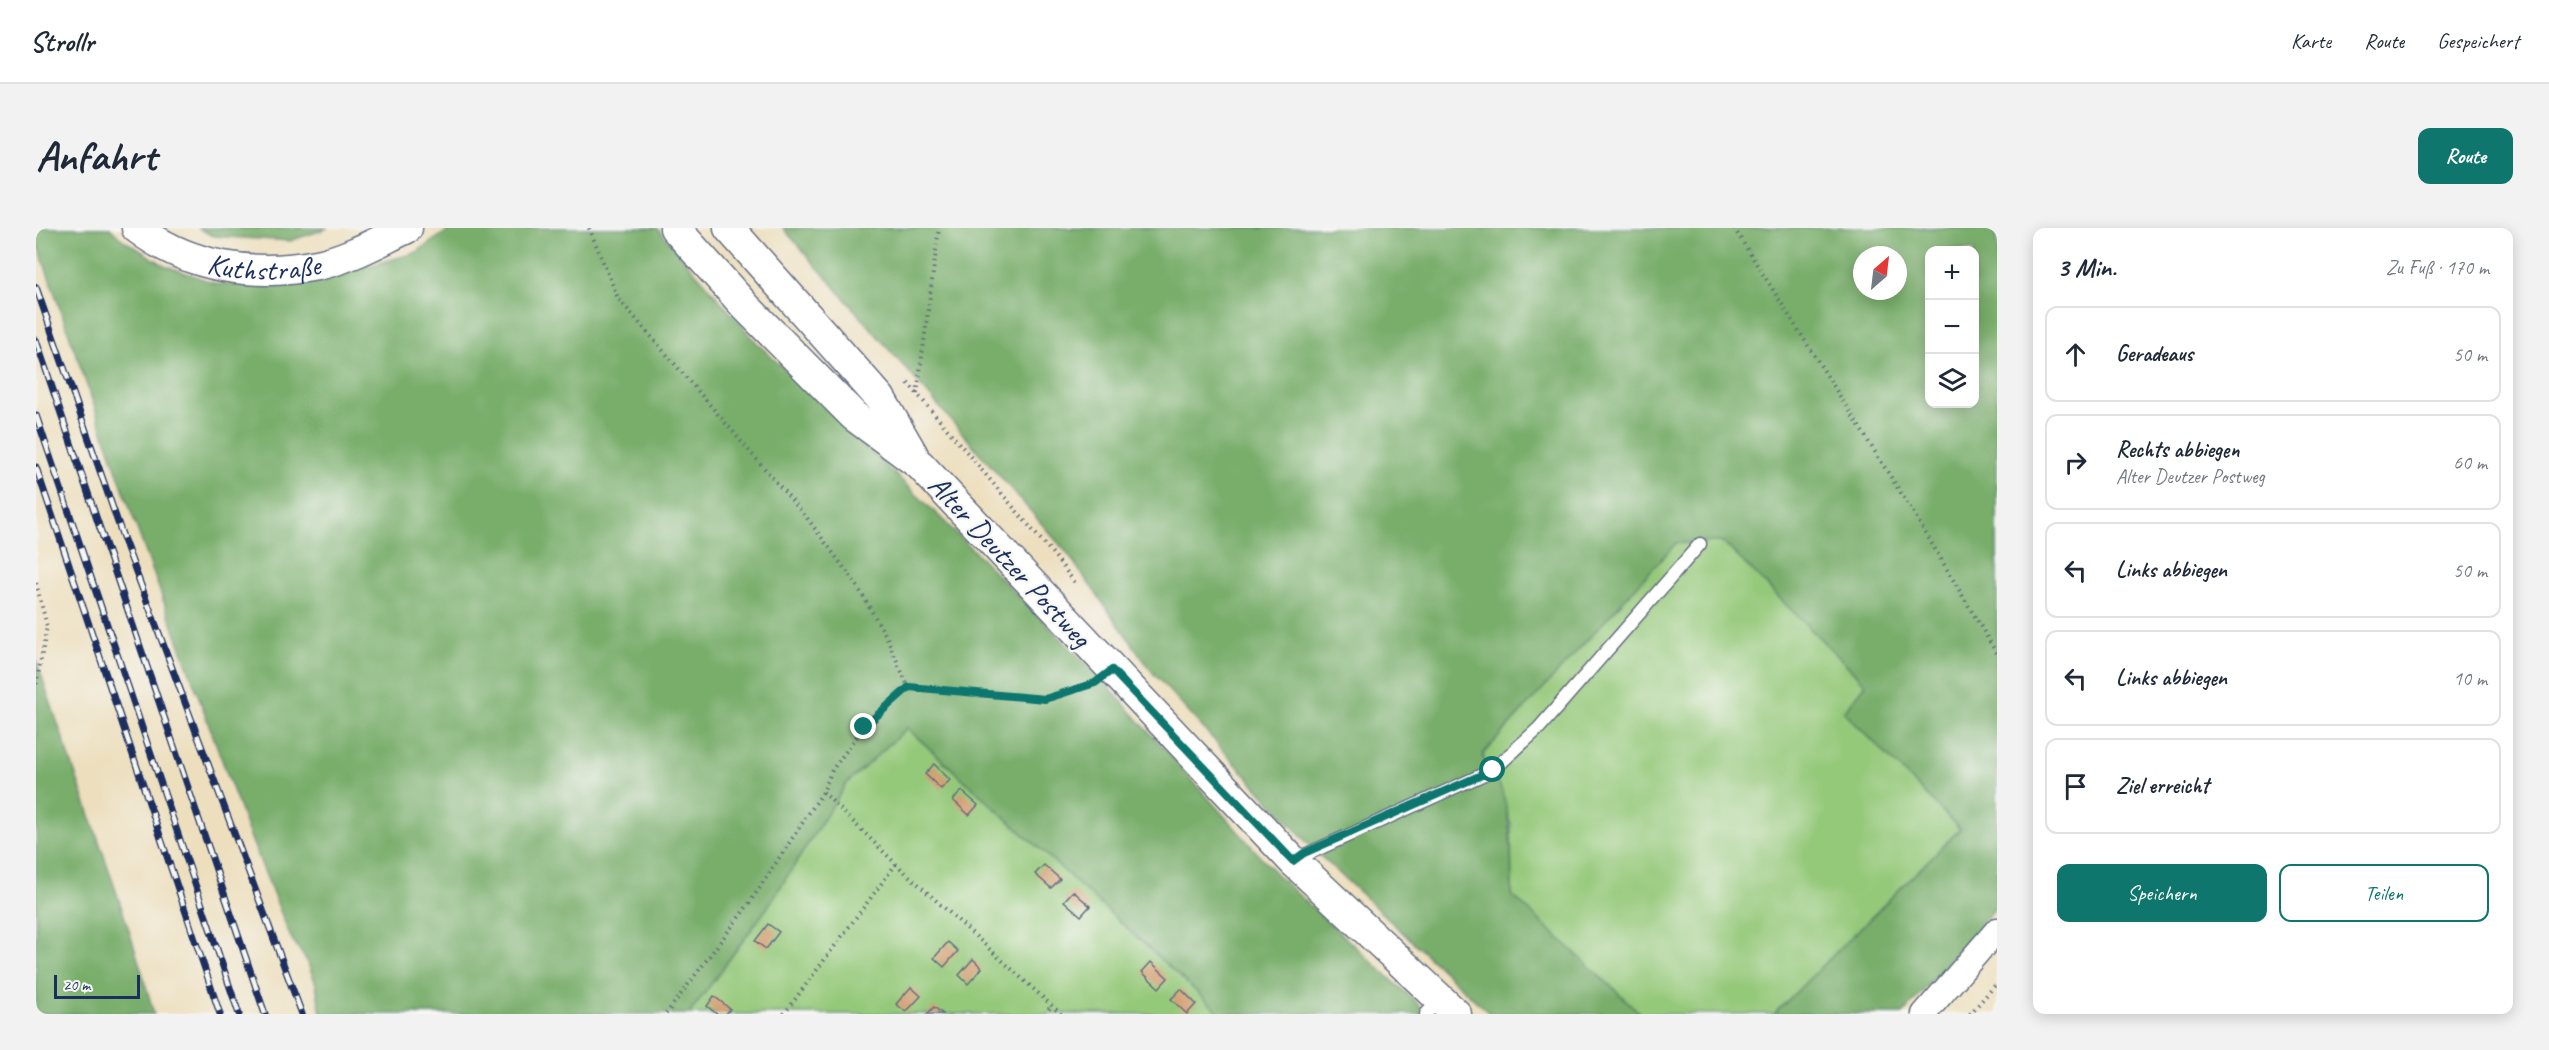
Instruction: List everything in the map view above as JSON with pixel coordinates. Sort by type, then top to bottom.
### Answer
[{"type":"street","name":"Kuthstraße","points":[[137,228],[150,238],[184,255],[221,267],[270,271],[319,265],[362,249],[407,228]]},
{"type":"street","name":"Kuthstraße","points":[[362,249],[384,228]]},
{"type":"street","name":"Alter Deutzer Postweg","points":[[675,228],[746,307],[854,416],[920,465],[1293,861],[1441,1009]]},
{"type":"street","name":"Alter Deutzer Postweg","points":[[729,228],[880,398],[920,465]]},
{"type":"street","points":[[1924,1014],[1997,930]]},
{"type":"lane","points":[[1293,861],[1304,853],[1493,770],[1539,728],[1700,544]]},
{"type":"path","points":[[589,228],[618,298],[807,518],[856,584],[886,636],[909,687]]},
{"type":"path","points":[[917,394],[939,228]]},
{"type":"path","points":[[1734,228],[1917,517],[1997,654]]},
{"type":"path","points":[[904,378],[1053,554],[1081,592]]},
{"type":"path","points":[[36,583],[47,626],[36,687]]},
{"type":"path","points":[[666,1014],[748,905],[823,792],[832,770],[864,727],[909,687],[1045,699],[1095,683],[1112,670]]},
{"type":"path","points":[[823,792],[896,864],[1061,1014]]},
{"type":"path","points":[[784,1014],[896,864]]},
{"type":"path","points":[[1970,1014],[1997,983]]},
{"type":"path","points":[[1045,1014],[1051,1006]]},
{"type":"green space","points":[[36,228],[110,228],[120,238],[164,265],[217,284],[260,286],[321,279],[415,253],[452,228],[657,228],[758,344],[940,517],[1105,683],[1279,877],[1429,1014],[1221,1014],[907,728],[846,784],[767,908],[689,1014],[321,1014],[316,984],[307,961],[291,938],[248,831],[139,534],[36,240]]},
{"type":"green space","points":[[198,228],[328,228],[290,241],[213,236]]},
{"type":"green space","points":[[783,228],[1997,228],[1997,906],[1903,1014],[1774,1014],[1960,829],[1844,712],[1866,684],[1723,542],[1676,543],[1483,754],[1485,764],[1501,789],[1506,806],[1511,844],[1512,895],[1641,1014],[1490,1014],[1312,848],[1153,673],[1067,553]]},
{"type":"green space","points":[[1723,542],[1866,684],[1844,712],[1960,829],[1774,1014],[1641,1014],[1512,895],[1511,824],[1485,764],[1483,754],[1676,543]]},
{"type":"green space","points":[[36,659],[112,880],[154,1014],[36,1014]]},
{"type":"green space","points":[[907,728],[1221,1014],[689,1014],[767,908],[846,784]]},
{"type":"building","points":[[934,764],[950,780],[941,789],[925,774]]},
{"type":"building","points":[[962,791],[978,805],[969,815],[953,800]]},
{"type":"building","points":[[1044,865],[1060,879],[1051,888],[1035,874]]},
{"type":"building","points":[[1073,891],[1090,906],[1081,916],[1064,901]]},
{"type":"building","points":[[768,924],[779,932],[766,949],[755,941]]},
{"type":"building","points":[[948,942],[958,951],[944,967],[934,958]]},
{"type":"building","points":[[973,959],[982,968],[968,984],[959,975]]},
{"type":"building","points":[[1151,962],[1168,978],[1159,988],[1142,972]]},
{"type":"building","points":[[911,987],[921,996],[906,1012],[896,1004]]},
{"type":"building","points":[[1181,989],[1196,1004],[1187,1014],[1171,999]]},
{"type":"building","points":[[714,996],[730,1009],[726,1014],[717,1014],[707,1006]]},
{"type":"building","points":[[934,1007],[943,1014],[927,1014]]},
{"type":"railway","points":[[36,287],[124,540],[302,1014]]},
{"type":"railway","points":[[36,340],[265,1014]]},
{"type":"railway","points":[[36,415],[239,1014]]},
{"type":"railway","points":[[36,467],[220,1014]]},
{"type":"route","points":[[864,727],[909,687],[1045,699],[1095,683],[1112,670],[1293,861],[1304,853],[1493,770]]}]
